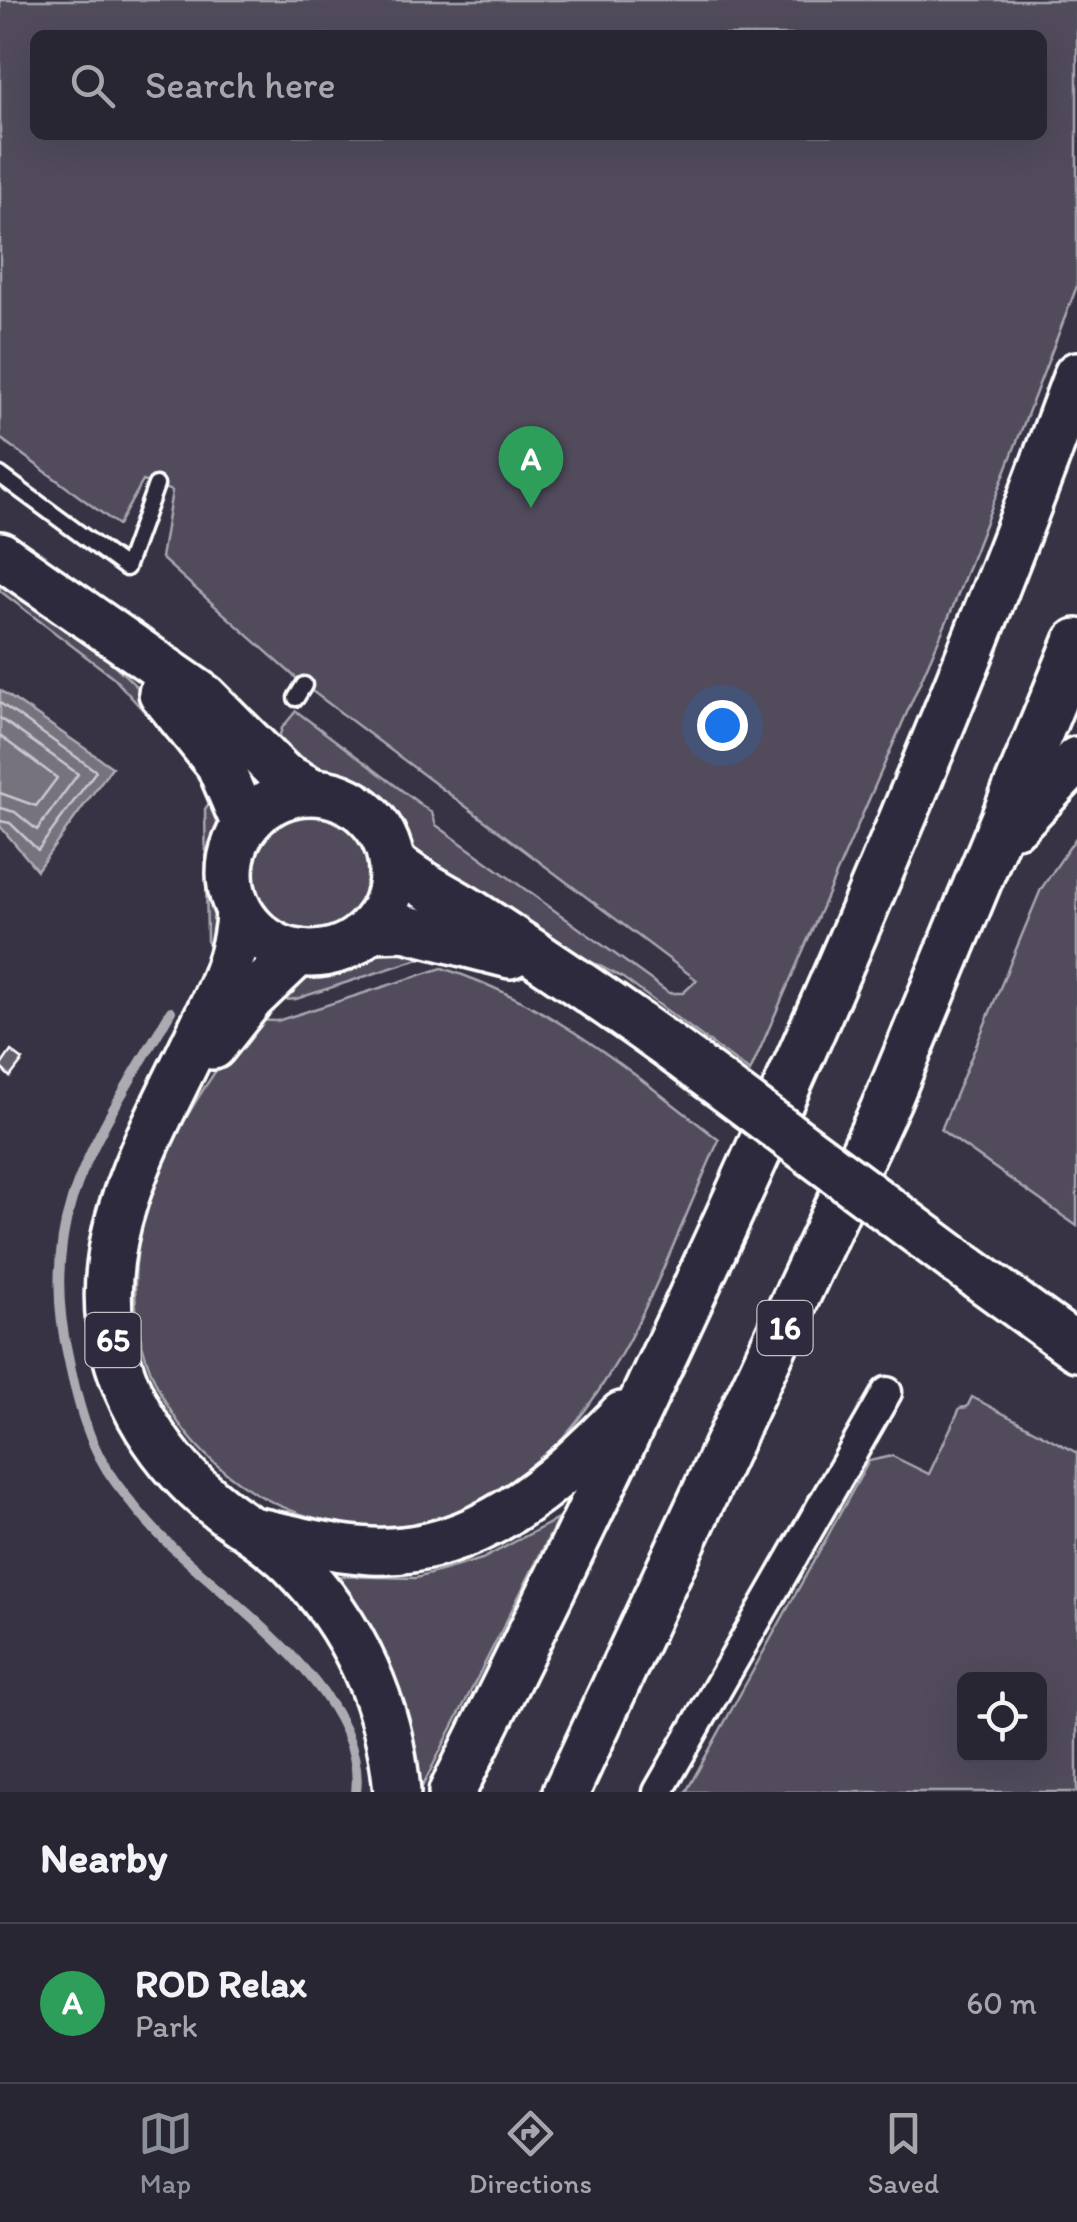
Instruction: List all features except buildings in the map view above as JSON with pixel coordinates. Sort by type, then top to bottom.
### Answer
[{"type":"main road","points":[[452,1792],[738,1199],[904,818],[1006,568],[1077,376]]},
{"type":"main road","points":[[0,555],[84,618],[204,697],[282,775],[312,791],[356,805],[373,820],[392,862],[388,898],[370,928],[337,950],[298,953],[263,939],[238,911]]},
{"type":"main road","points":[[84,618],[197,734],[231,784],[245,825]]},
{"type":"main road","name":"16","points":[[566,1792],[780,1340],[888,1100],[1077,642]]},
{"type":"main road","points":[[988,856],[1051,783],[1077,760]]},
{"type":"main road","points":[[165,1107],[224,980],[238,940],[238,911],[229,867],[245,825],[274,800],[312,791]]},
{"type":"main road","points":[[392,862],[609,1002],[1077,1348]]},
{"type":"main road","points":[[370,928],[404,928],[457,938],[548,966]]},
{"type":"main road","name":"65","points":[[298,953],[251,998],[165,1107],[127,1188],[114,1231],[110,1323],[117,1359],[128,1390],[164,1454],[192,1484],[254,1530],[338,1548],[376,1552],[420,1548],[480,1529],[531,1500],[644,1392]]},
{"type":"main road","points":[[254,1530],[294,1564],[353,1644],[382,1701],[397,1792]]},
{"type":"street","points":[[658,1792],[887,1392]]},
{"type":"lane","points":[[0,475],[126,568],[156,485]]},
{"type":"shaded area","points":[[0,0],[1077,0],[1077,286],[953,607],[750,1072],[623,978],[439,882],[409,847],[386,803],[373,792],[338,773],[308,771],[276,747],[282,728],[296,711],[432,813],[436,825],[669,993],[683,993],[697,980],[304,685],[161,558],[172,491],[143,481],[118,525],[0,438]]},
{"type":"shaded area","points":[[0,579],[79,636],[129,679],[170,729],[185,757],[113,677],[0,591]]},
{"type":"shaded area","points":[[221,787],[222,817],[209,871],[218,906],[214,952],[207,941],[205,809]]},
{"type":"shaded area","points":[[312,814],[334,818],[353,831],[366,850],[370,872],[366,894],[353,913],[334,926],[312,930],[290,926],[271,913],[258,894],[254,872],[258,850],[271,831],[290,818]]},
{"type":"shaded area","points":[[1077,836],[1077,1226],[941,1130],[1041,889]]},
{"type":"shaded area","points":[[388,946],[443,951],[296,999],[285,1000],[273,992],[305,974],[339,971]]},
{"type":"shaded area","points":[[442,968],[518,999],[553,1019],[621,1064],[719,1140],[624,1349],[601,1388],[545,1456],[504,1490],[458,1514],[399,1526],[342,1524],[287,1509],[238,1482],[196,1445],[164,1399],[142,1345],[135,1286],[138,1249],[145,1214],[172,1144],[210,1079],[253,1020],[277,1021]]},
{"type":"shaded area","points":[[972,1397],[1077,1453],[1077,1792],[686,1792],[869,1461],[892,1456],[929,1474],[960,1408],[967,1407]]},
{"type":"shaded area","points":[[558,1519],[420,1791],[403,1710],[331,1576],[416,1578],[482,1559]]},
{"type":"water","points":[[0,690],[112,767],[37,870],[0,826]]},
{"type":"waterway","points":[[171,1011],[104,1127],[81,1174],[67,1218],[60,1297],[75,1389],[98,1454],[135,1507],[164,1539],[290,1654],[319,1687],[341,1721],[354,1756],[356,1792]]},
{"type":"place","name":"ROD Relax","points":[[531,508]]}]
